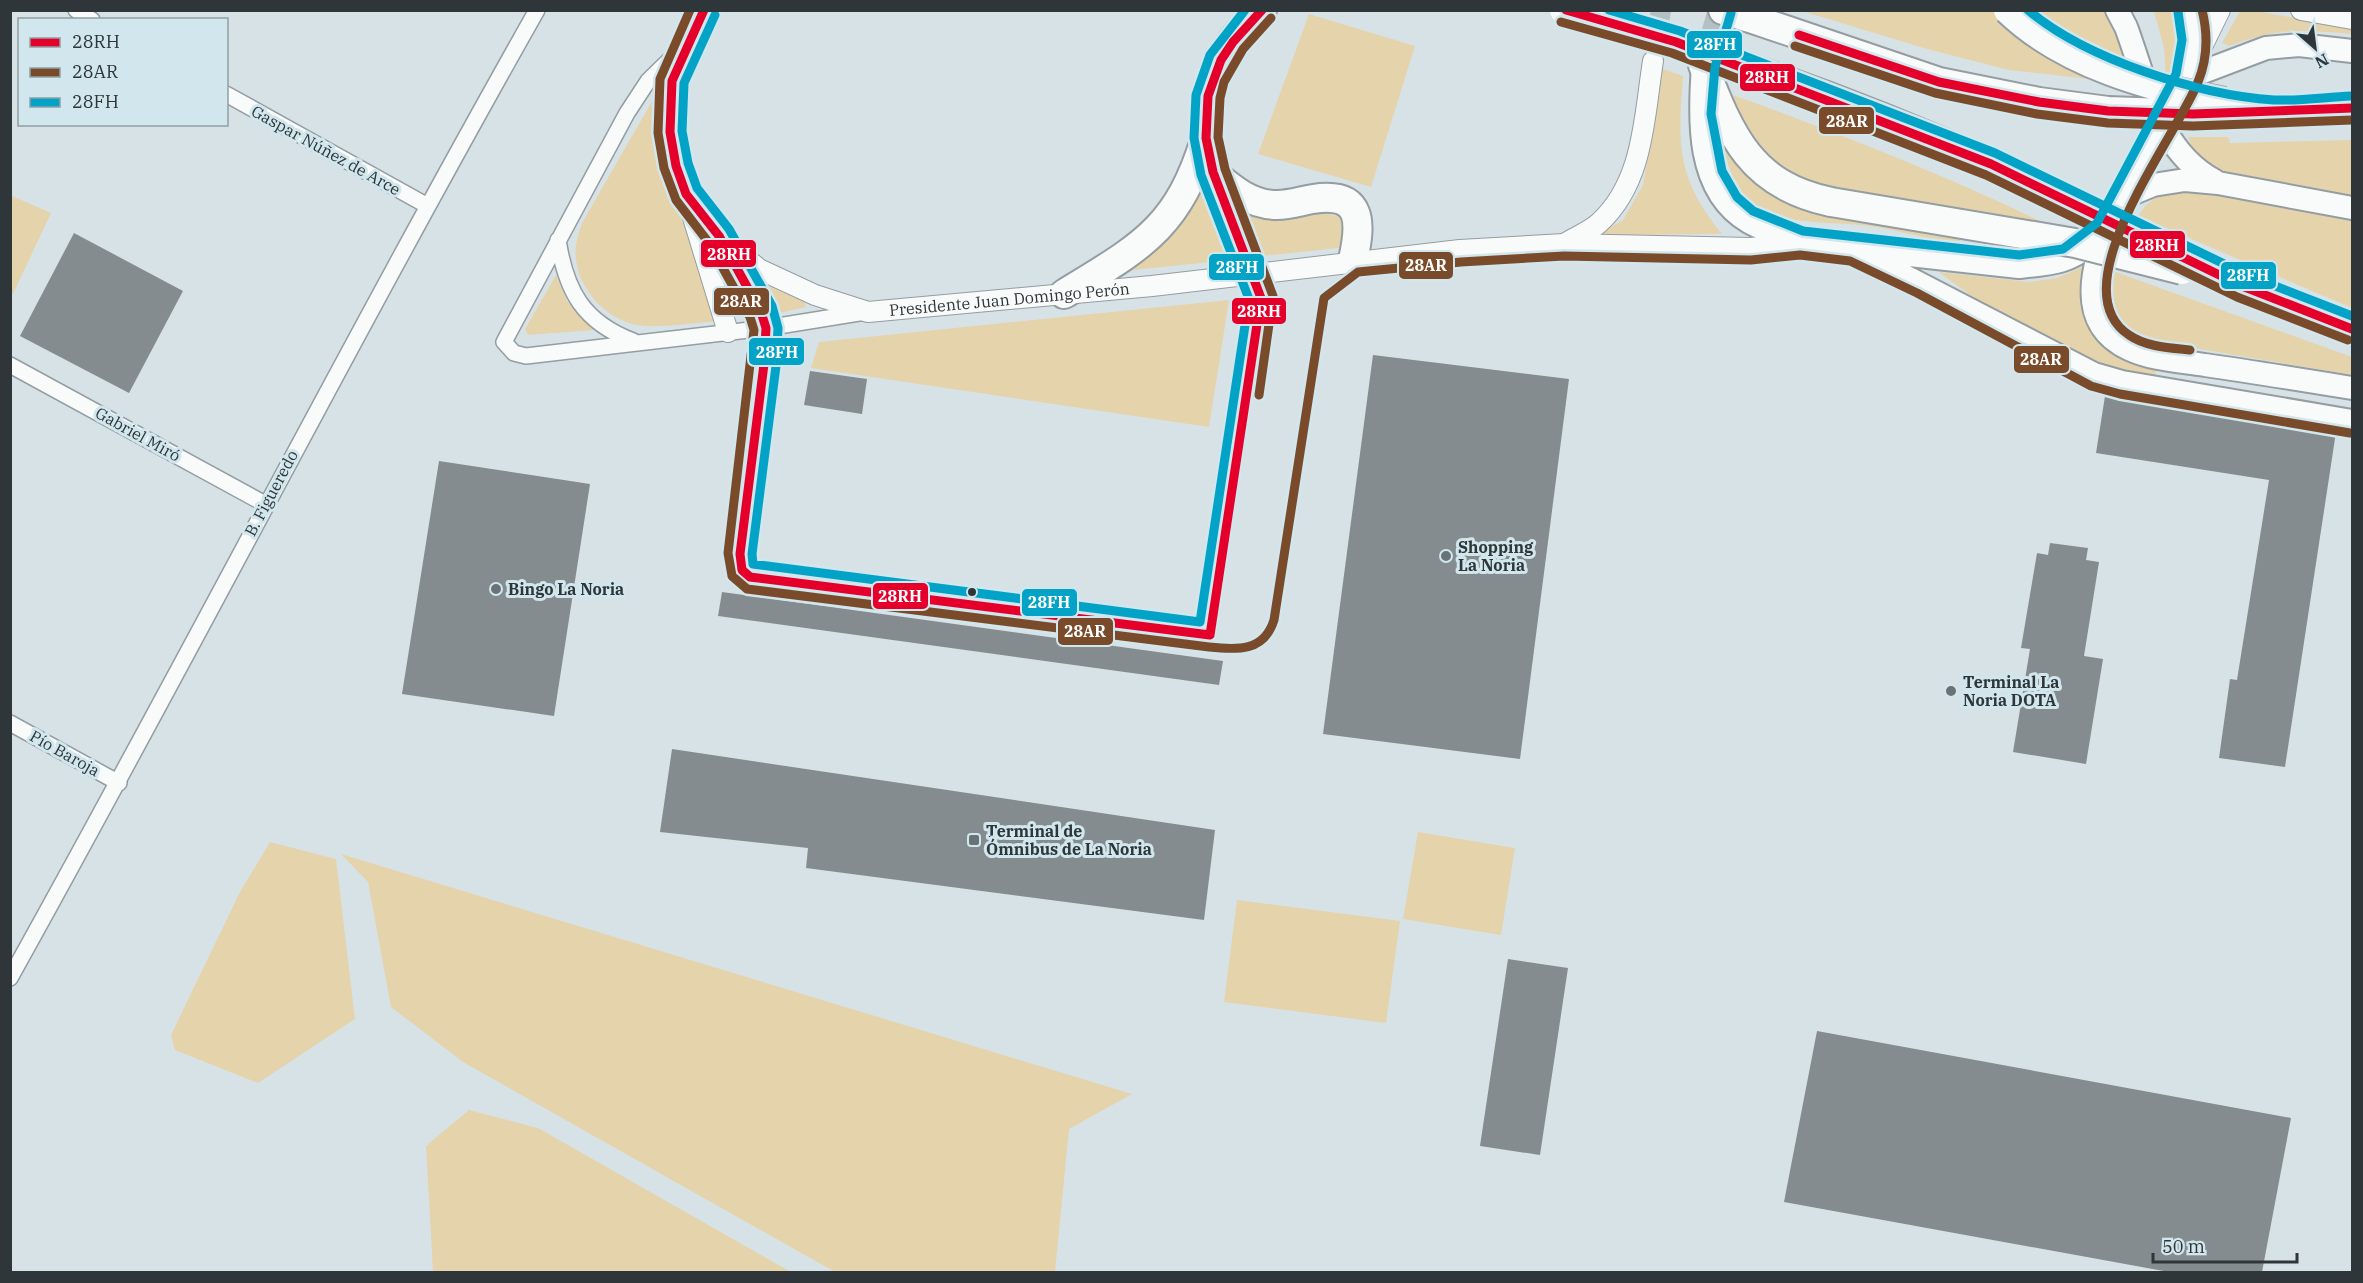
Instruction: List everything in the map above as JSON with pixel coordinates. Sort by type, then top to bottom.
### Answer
[{"type":"highway","points":[[1564,10],[1676,42],[1888,122],[1991,164],[2242,286],[2352,329]]},
{"type":"highway","points":[[1723,10],[1741,14],[1939,82],[2039,102],[2108,111],[2193,114],[2352,108]]},
{"type":"highway","points":[[2008,10],[2049,42],[2080,58],[2185,94],[2267,111]]},
{"type":"highway","points":[[1253,275],[1213,172],[1206,138],[1208,96],[1213,77],[1233,42],[1258,14]]},
{"type":"highway","points":[[1703,65],[1730,126],[1746,155],[1778,182],[1809,197],[2075,243],[2242,286]]},
{"type":"highway","points":[[1064,294],[1110,266],[1164,223],[1177,207],[1194,174],[1206,138]]},
{"type":"highway","points":[[1213,172],[1234,192],[1255,202],[1276,206],[1329,197],[1341,200],[1352,207],[1359,218],[1359,233],[1353,260]]},
{"type":"main road","points":[[2117,10],[2126,27],[2169,139],[2184,159],[2203,175],[2218,183]]},
{"type":"main road","points":[[2190,10],[2194,40],[2187,78],[2106,231],[2095,261],[2092,279],[2094,298],[2101,322],[2110,335],[2130,350],[2198,364],[2352,388]]},
{"type":"main road","points":[[2187,78],[2266,48],[2299,45],[2352,51]]},
{"type":"main road","points":[[1703,65],[1699,115],[1705,151],[1716,188],[1728,205],[1747,221],[1800,243],[2019,267],[2050,265],[2068,260],[2106,231]]},
{"type":"main road","points":[[2124,197],[2170,181],[2218,183],[2352,208]]},
{"type":"main road","points":[[1853,249],[1922,282],[2094,374],[2122,382],[2352,421]]},
{"type":"street","points":[[76,10],[89,18]]},
{"type":"street","name":"B. Figueredo","points":[[10,978],[119,783],[265,504],[426,206],[537,10]]},
{"type":"street","points":[[704,10],[686,45],[672,81],[669,110],[676,166],[728,332]]},
{"type":"street","points":[[2187,78],[2220,10]]},
{"type":"street","points":[[2301,10],[2352,19]]},
{"type":"street","points":[[637,343],[616,335],[593,319],[581,305],[562,269],[558,240],[627,113],[648,81],[686,45]]},
{"type":"street","points":[[1564,244],[1597,225],[1613,209],[1633,177],[1653,61]]},
{"type":"street","name":"Gaspar Núñez de Arce","points":[[228,95],[426,206]]},
{"type":"street","points":[[686,194],[719,237],[761,312],[766,328]]},
{"type":"street","points":[[719,237],[759,268],[784,282],[867,312]]},
{"type":"street","name":"Presidente Juan Domingo Perón","points":[[558,240],[504,342],[514,353],[526,356],[766,328],[867,312],[1253,275],[1353,260],[1460,250],[1564,244],[1751,248],[1800,243]]},
{"type":"street","name":"Gabriel Miró","points":[[10,365],[265,504]]},
{"type":"street","name":"Pío Baroja","points":[[10,723],[119,783]]},
{"type":"shaded area","points":[[1802,11],[1998,11],[2045,50],[2089,79],[2009,70],[1927,49]]},
{"type":"shaded area","points":[[2037,11],[2107,11],[2116,26],[2128,63],[2084,43]]},
{"type":"shaded area","points":[[2154,11],[2188,11],[2183,80],[2166,76],[2164,48]]},
{"type":"shaded area","points":[[2240,11],[2256,11],[2352,28],[2352,34],[2290,31],[2262,36],[2230,46],[2222,43]]},
{"type":"shaded area","points":[[1309,14],[1415,46],[1371,187],[1258,154]]},
{"type":"shaded area","points":[[1663,69],[1683,76],[1681,142],[1683,160],[1696,195],[1722,234],[1598,235],[1623,220],[1643,185]]},
{"type":"shaded area","points":[[658,91],[661,153],[672,189],[686,217],[719,321],[663,326],[632,324],[609,313],[599,305],[584,284],[579,272],[576,250],[582,223]]},
{"type":"shaded area","points":[[1733,95],[1898,158],[2058,230],[1812,185],[1785,169],[1763,149],[1745,124]]},
{"type":"shaded area","points":[[2188,137],[2228,137],[2230,143],[2352,140],[2352,196],[2209,168],[2195,154]]},
{"type":"shaded area","points":[[1724,143],[1906,229],[1960,239],[1960,241],[1869,226],[1808,221],[1769,213],[1752,204],[1739,190],[1730,170]]},
{"type":"shaded area","points":[[1204,181],[1241,259],[1123,271],[1161,242],[1170,232],[1187,210]]},
{"type":"shaded area","points":[[2173,185],[2352,218],[2352,308],[2138,216],[2146,205]]},
{"type":"shaded area","points":[[10,195],[51,213],[13,294],[10,293]]},
{"type":"shaded area","points":[[1240,211],[1263,219],[1314,213],[1333,215],[1343,219],[1348,247],[1263,256]]},
{"type":"shaded area","points":[[719,263],[730,273],[738,287],[745,316],[733,317]]},
{"type":"shaded area","points":[[2087,265],[2086,285],[2134,362],[2156,369],[2155,379],[2124,371],[2067,350],[1989,308],[1939,272],[2029,282],[2057,278]]},
{"type":"shaded area","points":[[2110,270],[2352,357],[2352,375],[2176,345],[2141,336],[2121,321],[2110,301]]},
{"type":"shaded area","points":[[556,275],[567,301],[595,330],[528,335],[525,329]]},
{"type":"shaded area","points":[[757,279],[804,301],[806,307],[775,314]]},
{"type":"shaded area","points":[[1229,300],[1209,427],[811,368],[819,342]]},
{"type":"shaded area","points":[[1418,832],[1515,848],[1501,935],[1403,919]]},
{"type":"shaded area","points":[[270,842],[336,859],[355,1019],[258,1083],[175,1050],[171,1035],[240,892]]},
{"type":"shaded area","points":[[341,854],[1132,1094],[1069,1129],[1055,1272],[835,1272],[463,1062],[391,1007],[368,882]]},
{"type":"shaded area","points":[[1237,900],[1400,921],[1386,1023],[1224,1002]]},
{"type":"shaded area","points":[[469,1110],[538,1128],[791,1272],[433,1272],[426,1146]]},
{"type":"building","points":[[74,233],[183,291],[129,393],[20,336]]},
{"type":"building","name":"Shopping La Noria","points":[[1373,355],[1569,379],[1520,759],[1323,734]]},
{"type":"building","points":[[810,371],[867,379],[862,414],[804,405]]},
{"type":"building","points":[[2105,396],[2336,432],[2285,767],[2219,758],[2230,679],[2237,680],[2269,480],[2096,453]]},
{"type":"building","name":"Bingo La Noria","points":[[439,461],[590,484],[554,716],[402,694]]},
{"type":"building","points":[[2050,543],[2088,548],[2086,560],[2099,562],[2084,656],[2103,659],[2086,764],[2013,752],[2030,649],[2021,648],[2037,553],[2048,555]]},
{"type":"building","points":[[722,592],[1223,661],[1219,685],[718,616]]},
{"type":"building","name":"Terminal de Ómnibus de La Noria","points":[[672,749],[1215,830],[1204,920],[806,868],[808,848],[660,832]]},
{"type":"building","points":[[1508,959],[1568,968],[1540,1155],[1480,1146]]},
{"type":"building","points":[[1817,1031],[2291,1118],[2262,1272],[2169,1272],[1784,1202]]},
{"type":"tunnel","points":[[1655,50],[1661,10]]},
{"type":"tunnel","points":[[1703,65],[1719,10]]},
{"type":"transit line","name":"28AR","points":[[690,10],[660,79],[658,133],[664,168],[676,200],[709,243],[750,317],[754,330],[728,553],[732,576],[747,589],[1209,647],[1230,649],[1248,647],[1256,643],[1264,638],[1274,620],[1324,298],[1358,272],[1461,262],[1564,256],[1751,260],[1800,255],[1850,261],[1917,293],[2091,386],[2120,394],[2350,433]]},
{"type":"transit line","name":"28RH","points":[[704,10],[672,81],[670,132],[676,166],[686,194],[719,236],[761,312],[766,328],[764,364],[740,554],[742,570],[750,577],[1210,635]]},
{"type":"transit line","name":"28FH","points":[[715,15],[684,83],[682,131],[688,163],[697,188],[729,229],[772,306],[778,328],[776,366],[752,554],[753,564],[1200,622],[1249,299],[1201,175],[1194,138],[1196,95],[1210,55],[1245,10]]},
{"type":"transit line","name":"28RH","points":[[1210,635],[1261,298],[1213,172],[1206,138],[1208,96],[1221,60],[1233,42],[1262,10]]},
{"type":"transit line","name":"28RH","points":[[1566,10],[1676,42],[1991,164],[2242,286],[2352,329]]},
{"type":"transit line","name":"28FH","points":[[1609,10],[1680,31],[1995,153],[2247,275],[2352,316]]},
{"type":"transit line","name":"28FH","points":[[2028,10],[2052,28],[2111,59],[2178,82],[2212,91],[2274,100],[2351,96]]},
{"type":"transit line","name":"28AR","points":[[2190,350],[2167,348],[2129,335],[2110,313],[2106,283],[2114,249],[2129,211],[2201,74],[2206,47],[2202,10]]},
{"type":"transit line","name":"28FH","points":[[1731,13],[1715,67],[1711,114],[1722,171],[1737,197],[1753,211],[1803,231],[2019,255],[2063,249],[2097,223],[2176,74],[2182,40],[2178,12]]},
{"type":"transit line","name":"28AR","points":[[1259,395],[1273,296],[1225,169],[1218,137],[1220,98],[1224,82],[1243,49],[1271,18]]},
{"type":"transit line","name":"28AR","points":[[1561,22],[1672,53],[1986,175],[2237,297],[2348,340]]},
{"type":"transit line","name":"28RH","points":[[1799,35],[1939,82],[2039,102],[2108,111],[2193,114],[2352,108]]},
{"type":"transit line","name":"28AR","points":[[1795,46],[1935,93],[2037,114],[2108,123],[2193,126],[2352,120]]},
{"type":"place","name":"Shopping La Noria","points":[[1446,556]]},
{"type":"place","name":"Bingo La Noria","points":[[496,589]]},
{"type":"place","name":"Terminal La Noria DOTA","points":[[1951,691]]},
{"type":"place","name":"Terminal de Ómnibus de La Noria","points":[[974,840]]}]
